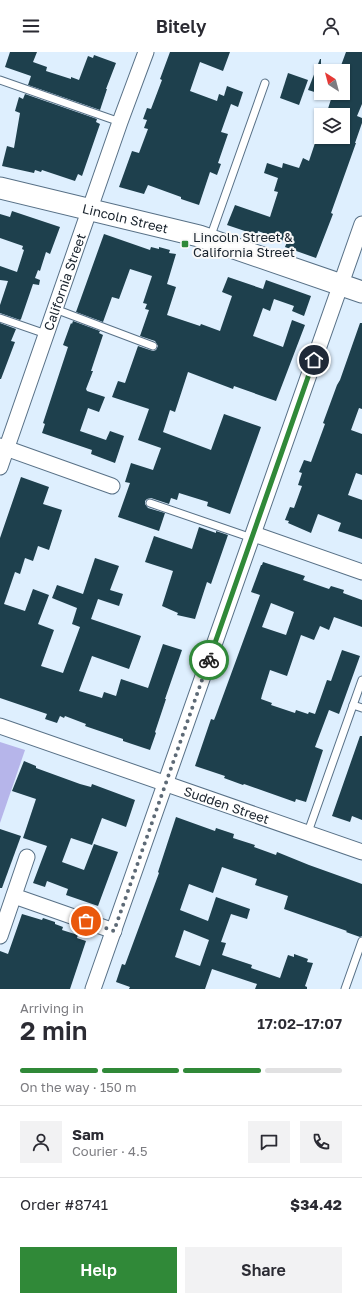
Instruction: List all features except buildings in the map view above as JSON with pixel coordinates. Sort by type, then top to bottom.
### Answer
[{"type":"street","name":"California Street","points":[[0,467],[3,447],[46,334],[146,52]]},
{"type":"street","name":"Lincoln Street","points":[[0,188],[209,240],[362,292]]},
{"type":"street","points":[[93,989],[362,224]]},
{"type":"street","points":[[3,447],[112,486]]},
{"type":"street","points":[[253,536],[362,572]]},
{"type":"street","name":"Sudden Street","points":[[0,726],[362,852]]},
{"type":"street","points":[[0,936],[27,857]]},
{"type":"street","points":[[14,896],[114,931]]},
{"type":"lane","points":[[0,80],[120,122]]},
{"type":"lane","points":[[209,240],[265,83]]},
{"type":"lane","points":[[55,309],[153,346]]},
{"type":"lane","points":[[0,318],[46,334]]},
{"type":"lane","points":[[150,503],[253,536]]},
{"type":"lane","points":[[308,832],[362,680]]},
{"type":"lane","points":[[353,705],[362,708]]},
{"type":"lane","points":[[345,989],[362,941]]},
{"type":"shaded area","points":[[0,742],[25,750],[0,823]]},
{"type":"way so far","points":[[86,921],[114,931],[209,660]]},
{"type":"place","name":"Lincoln Street & California Street","points":[[185,244]]},
{"type":"route","points":[[209,660],[314,360]]}]
